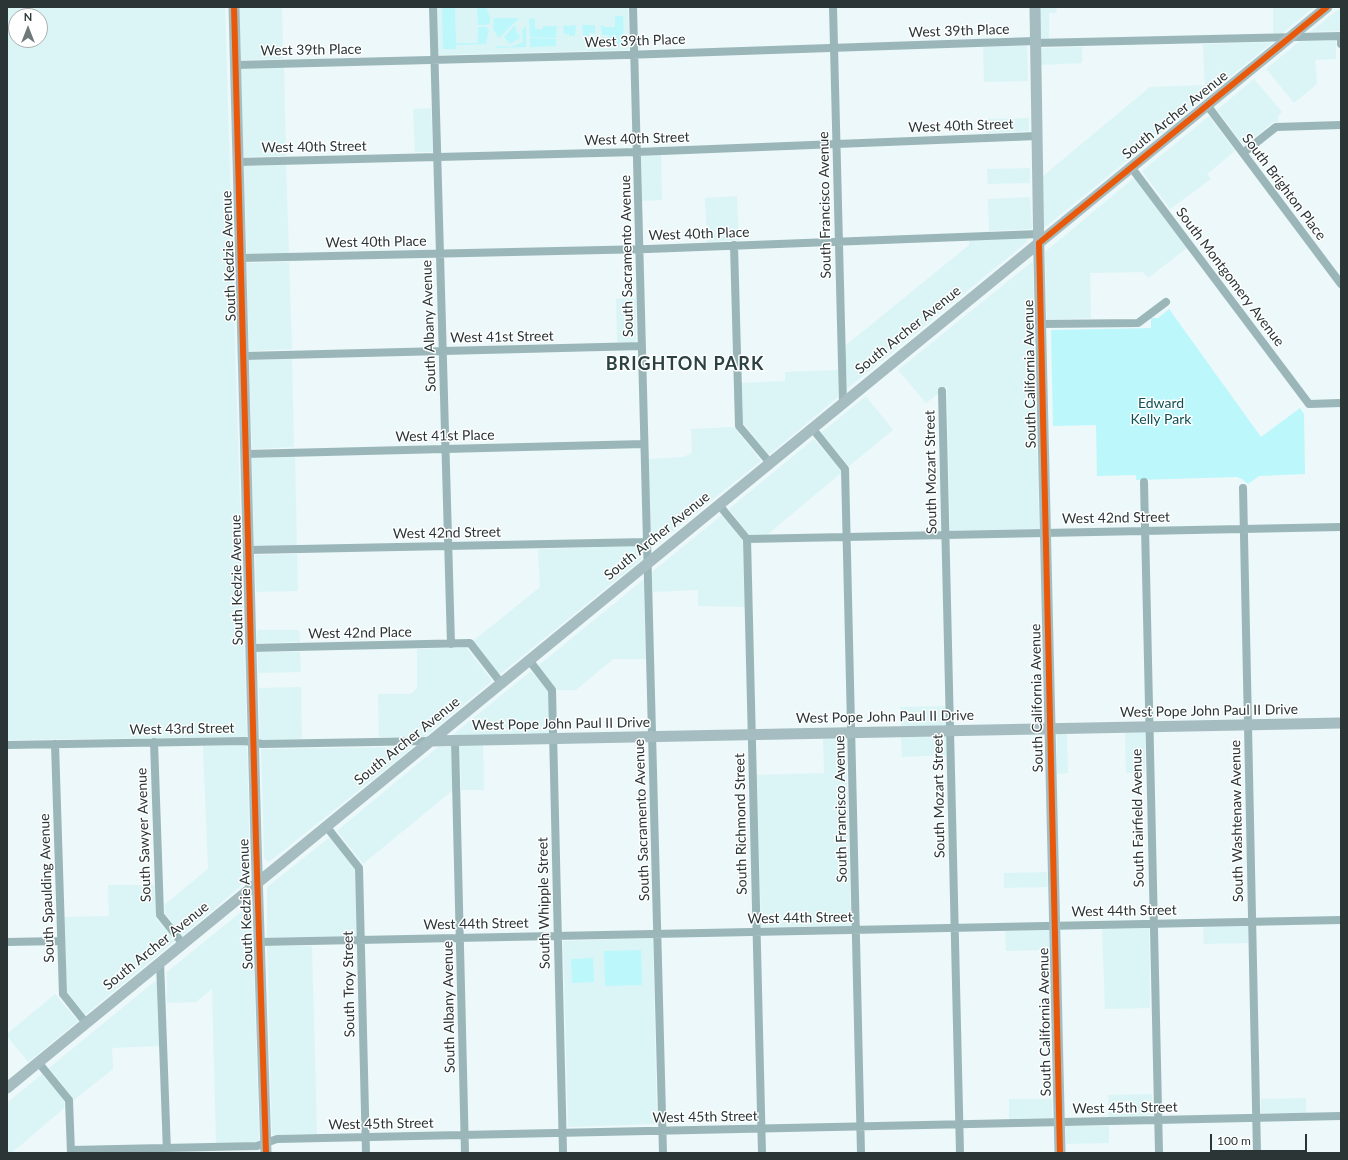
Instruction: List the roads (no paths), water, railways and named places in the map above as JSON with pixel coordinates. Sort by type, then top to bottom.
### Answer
[{"type":"main road","name":"South Kedzie Avenue","points":[[234,7],[248,550],[266,1148]]},
{"type":"main road","name":"South California Avenue","points":[[1035,7],[1060,1153]]},
{"type":"main road","name":"South Archer Avenue","points":[[7,1088],[843,403],[1039,238],[1131,167],[1327,7]]},
{"type":"main road","name":"West Pope John Paul II Drive","points":[[430,741],[1341,723]]},
{"type":"street","name":"South Albany Avenue","points":[[433,7],[451,644]]},
{"type":"street","name":"South Sacramento Avenue","points":[[633,7],[663,1153]]},
{"type":"street","name":"South Francisco Avenue","points":[[833,7],[843,403]]},
{"type":"street","name":"West 39th Place","points":[[235,65],[634,55],[1035,42],[1341,36]]},
{"type":"street","points":[[1341,36],[1341,44]]},
{"type":"street","name":"South Brighton Place","points":[[1207,105],[1341,284]]},
{"type":"street","points":[[1243,153],[1276,127],[1341,125]]},
{"type":"street","name":"West 40th Street","points":[[238,162],[637,152],[1037,136]]},
{"type":"street","name":"South Montgomery Avenue","points":[[1131,167],[1309,404],[1341,403]]},
{"type":"street","name":"West 40th Place","points":[[241,258],[639,249],[839,241],[1039,238]]},
{"type":"street","points":[[734,245],[739,426],[770,463]]},
{"type":"street","points":[[1041,324],[1138,323],[1166,302]]},
{"type":"street","name":"West 41st Street","points":[[244,356],[642,346]]},
{"type":"street","name":"South Mozart Street","points":[[942,391],[960,1153]]},
{"type":"street","name":"South Francisco Avenue","points":[[812,428],[845,469],[848,537],[861,1153]]},
{"type":"street","name":"West 41st Place","points":[[246,454],[644,444]]},
{"type":"street","name":"South Fairfield Avenue","points":[[1144,482],[1159,1153]]},
{"type":"street","name":"South Washtenaw Avenue","points":[[1243,488],[1257,1153]]},
{"type":"street","points":[[719,505],[747,539]]},
{"type":"street","name":"West 42nd Street","points":[[747,539],[1341,527]]},
{"type":"street","name":"South Richmond Street","points":[[747,539],[762,1153]]},
{"type":"street","name":"West 42nd Street","points":[[248,550],[647,542]]},
{"type":"street","name":"West 42nd Place","points":[[251,648],[470,644],[501,683]]},
{"type":"street","name":"South Whipple Street","points":[[529,660],[552,690],[563,1153]]},
{"type":"street","name":"West 43rd Street","points":[[7,745],[245,741],[266,744],[430,741]]},
{"type":"street","name":"South Albany Avenue","points":[[455,741],[465,1153]]},
{"type":"street","name":"South Sawyer Avenue","points":[[154,742],[160,915],[183,944]]},
{"type":"street","name":"South Spaulding Avenue","points":[[55,744],[63,994],[86,1023]]},
{"type":"street","name":"South Troy Street","points":[[326,826],[359,868],[366,1153]]},
{"type":"street","name":"West 44th Street","points":[[260,942],[1341,920]]},
{"type":"street","points":[[7,942],[61,941]]},
{"type":"street","points":[[160,962],[167,1150]]},
{"type":"street","points":[[38,1062],[69,1100],[71,1151]]},
{"type":"street","name":"West 45th Street","points":[[71,1151],[167,1150],[257,1146],[266,1148],[277,1139],[1341,1116]]},
{"type":"district","name":"BRIGHTON PARK","points":[[685,364]]},
{"type":"park label","name":"Edward Kelly Park","points":[[1161,412]]}]
